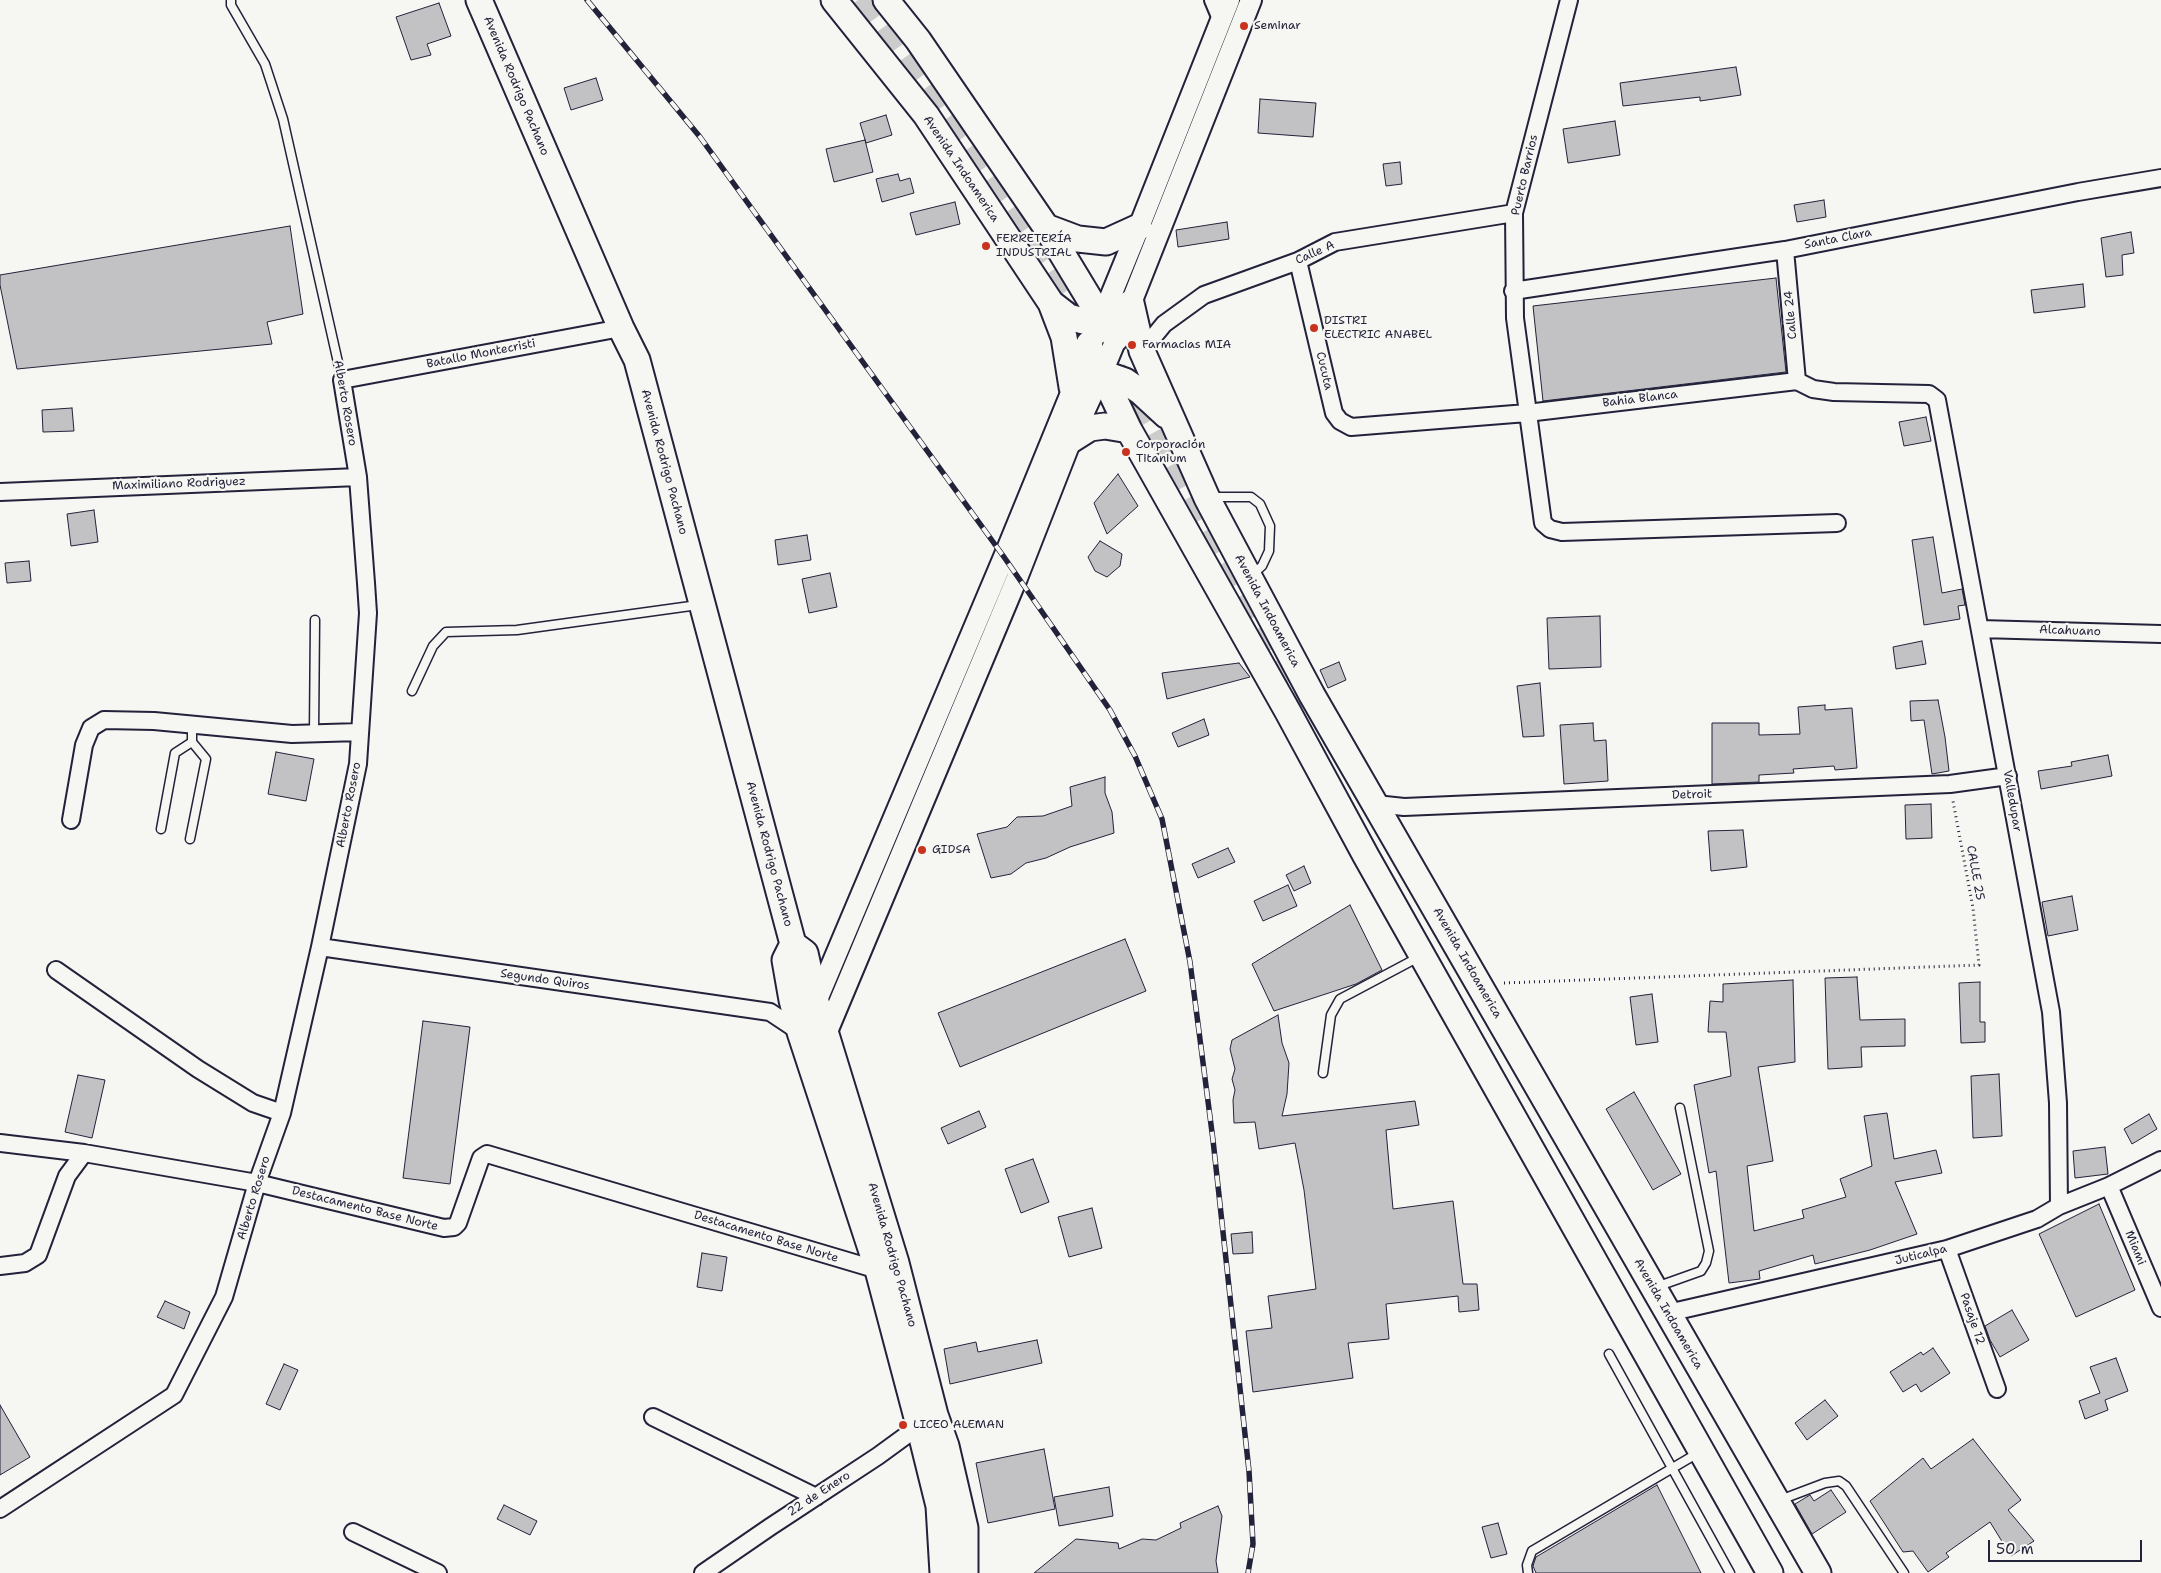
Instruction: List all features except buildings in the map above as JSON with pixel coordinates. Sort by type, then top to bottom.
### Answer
[{"type":"main road","name":"Avenida Rodrigo Pachano","points":[[479,0],[621,328],[637,360],[793,944],[804,953],[816,1002],[896,1263],[927,1420],[939,1506],[961,1572]]},
{"type":"main road","name":"Avenida Indoamerica","points":[[834,0],[926,115],[1051,302],[1069,317],[1083,322],[1101,318],[1121,310],[1131,303]]},
{"type":"main road","points":[[886,0],[918,40],[1046,227],[1101,318],[1116,338]]},
{"type":"main road","points":[[1046,227],[1078,239],[1106,242],[1139,227]]},
{"type":"main road","points":[[1051,302],[1064,337],[1072,387]]},
{"type":"main road","points":[[1131,303],[1142,351],[1174,422]]},
{"type":"main road","points":[[1089,344],[1095,364],[1102,373],[1129,430],[1288,712],[1366,856],[1423,954],[1770,1573]]},
{"type":"main road","name":"Avenida Indoamerica","points":[[1102,373],[1125,381],[1141,392],[1174,422],[1207,498],[1312,695],[1818,1573]]},
{"type":"main road","points":[[1072,387],[1083,376],[1102,373]]},
{"type":"main road","points":[[1071,440],[1090,428],[1104,426],[1129,430]]},
{"type":"main road","name":"Avenida Rodrigo Pachano","points":[[793,944],[785,960],[800,1032],[927,1420]]},
{"type":"street","points":[[1213,0],[1221,19]]},
{"type":"street","points":[[1229,0],[1139,227],[1089,344],[1004,557],[816,1002],[792,1000],[770,1012],[800,1032],[826,1034],[1017,578],[1071,440],[1102,373],[1131,303],[1251,0]]},
{"type":"street","name":"Puerto Barrios","points":[[1569,0],[1514,214],[1514,318],[1543,523],[1550,529],[1562,532],[1838,523]]},
{"type":"street","name":"Santa Clara","points":[[1513,291],[1785,250],[2078,192],[2161,178]]},
{"type":"street","name":"Calle A","points":[[1142,351],[1164,324],[1204,295],[1298,261],[1335,242],[1514,214]]},
{"type":"street","name":"Calle 24","points":[[1785,250],[1797,381]]},
{"type":"street","name":"Cucuta","points":[[1298,261],[1334,413],[1340,421]]},
{"type":"street","name":"Batallo Montecristi","points":[[342,380],[621,328]]},
{"type":"street","name":"Alberto Rosero","points":[[0,1509],[174,1395],[224,1297],[257,1183],[282,1114],[320,947],[358,764],[368,613],[358,477],[342,380]]},
{"type":"street","name":"Bahia Blanca","points":[[1340,421],[1351,427],[1527,413],[1797,381],[1813,389],[1834,392],[1929,394],[1937,400]]},
{"type":"street","name":"Valledupar","points":[[1937,400],[2051,1012],[2058,1103],[2058,1206]]},
{"type":"street","name":"Maximiliano Rodriguez","points":[[0,492],[358,477]]},
{"type":"street","name":"Alcahuano","points":[[1980,628],[2160,638]]},
{"type":"street","points":[[71,820],[84,745],[91,728],[104,720],[154,721],[292,734],[360,732]]},
{"type":"street","name":"Detroit","points":[[1376,804],[1404,807],[1950,784],[2008,776]]},
{"type":"street","name":"Segundo Quiros","points":[[320,947],[770,1012]]},
{"type":"street","points":[[56,970],[206,1074],[253,1103],[282,1114]]},
{"type":"street","name":"Destacamento Base Norte","points":[[0,1143],[84,1153],[257,1183],[444,1228],[454,1227],[458,1223],[481,1158],[487,1154],[878,1270]]},
{"type":"street","points":[[0,1266],[25,1264],[38,1255],[67,1176],[84,1153]]},
{"type":"street","name":"Juticalpa","points":[[1668,1314],[1947,1249],[2037,1219],[2058,1206],[2109,1186],[2161,1160]]},
{"type":"street","name":"Miami","points":[[2109,1186],[2161,1308]]},
{"type":"street","name":"Pasaje 12","points":[[1947,1249],[1997,1389]]},
{"type":"street","points":[[654,1416],[816,1497]]},
{"type":"street","name":"22 de Enero","points":[[703,1573],[878,1456],[927,1420]]},
{"type":"street","points":[[353,1532],[438,1573]]},
{"type":"lane","name":"Alberto Rosero","points":[[231,0],[231,5],[265,64],[283,118],[342,380]]},
{"type":"lane","points":[[1207,498],[1251,497],[1260,504],[1270,526],[1269,551],[1262,566],[1250,578]]},
{"type":"lane","points":[[412,691],[433,646],[446,632],[517,630],[702,605]]},
{"type":"lane","points":[[314,733],[315,620]]},
{"type":"lane","points":[[190,839],[206,759],[192,742],[192,725]]},
{"type":"lane","points":[[161,829],[175,753],[192,742]]},
{"type":"lane","points":[[1324,1073],[1331,1015],[1340,999],[1423,954]]},
{"type":"lane","points":[[1653,1288],[1701,1271],[1706,1263],[1709,1251],[1680,1108]]},
{"type":"lane","points":[[1609,1354],[1730,1573]]},
{"type":"lane","points":[[1528,1573],[1527,1565],[1532,1551],[1702,1451]]},
{"type":"lane","points":[[1777,1502],[1825,1483],[1839,1481],[1846,1486],[1904,1573]]},
{"type":"path","name":"CALLE 25","points":[[1498,983],[1979,965],[1973,908],[1950,784]]},
{"type":"tunnel","points":[[858,0],[1024,230],[1073,301],[1094,336]]},
{"type":"tunnel","points":[[1114,370],[1294,693],[1312,695]]},
{"type":"railway","points":[[587,0],[700,137],[1004,557],[1110,710],[1135,756],[1162,819],[1190,962],[1213,1140],[1249,1471],[1253,1544],[1248,1573]]},
{"type":"place","name":"Seminar","points":[[1244,26]]},
{"type":"place","name":"FERRETERÍA INDUSTRIAL","points":[[986,246]]},
{"type":"place","name":"DISTRI ELECTRIC ANABEL","points":[[1314,328]]},
{"type":"place","name":"Farmacias MIA","points":[[1132,345]]},
{"type":"place","name":"Corporación Titanium","points":[[1126,452]]},
{"type":"place","name":"GIDSA","points":[[922,850]]},
{"type":"place","name":"LICEO ALEMAN","points":[[903,1425]]}]
